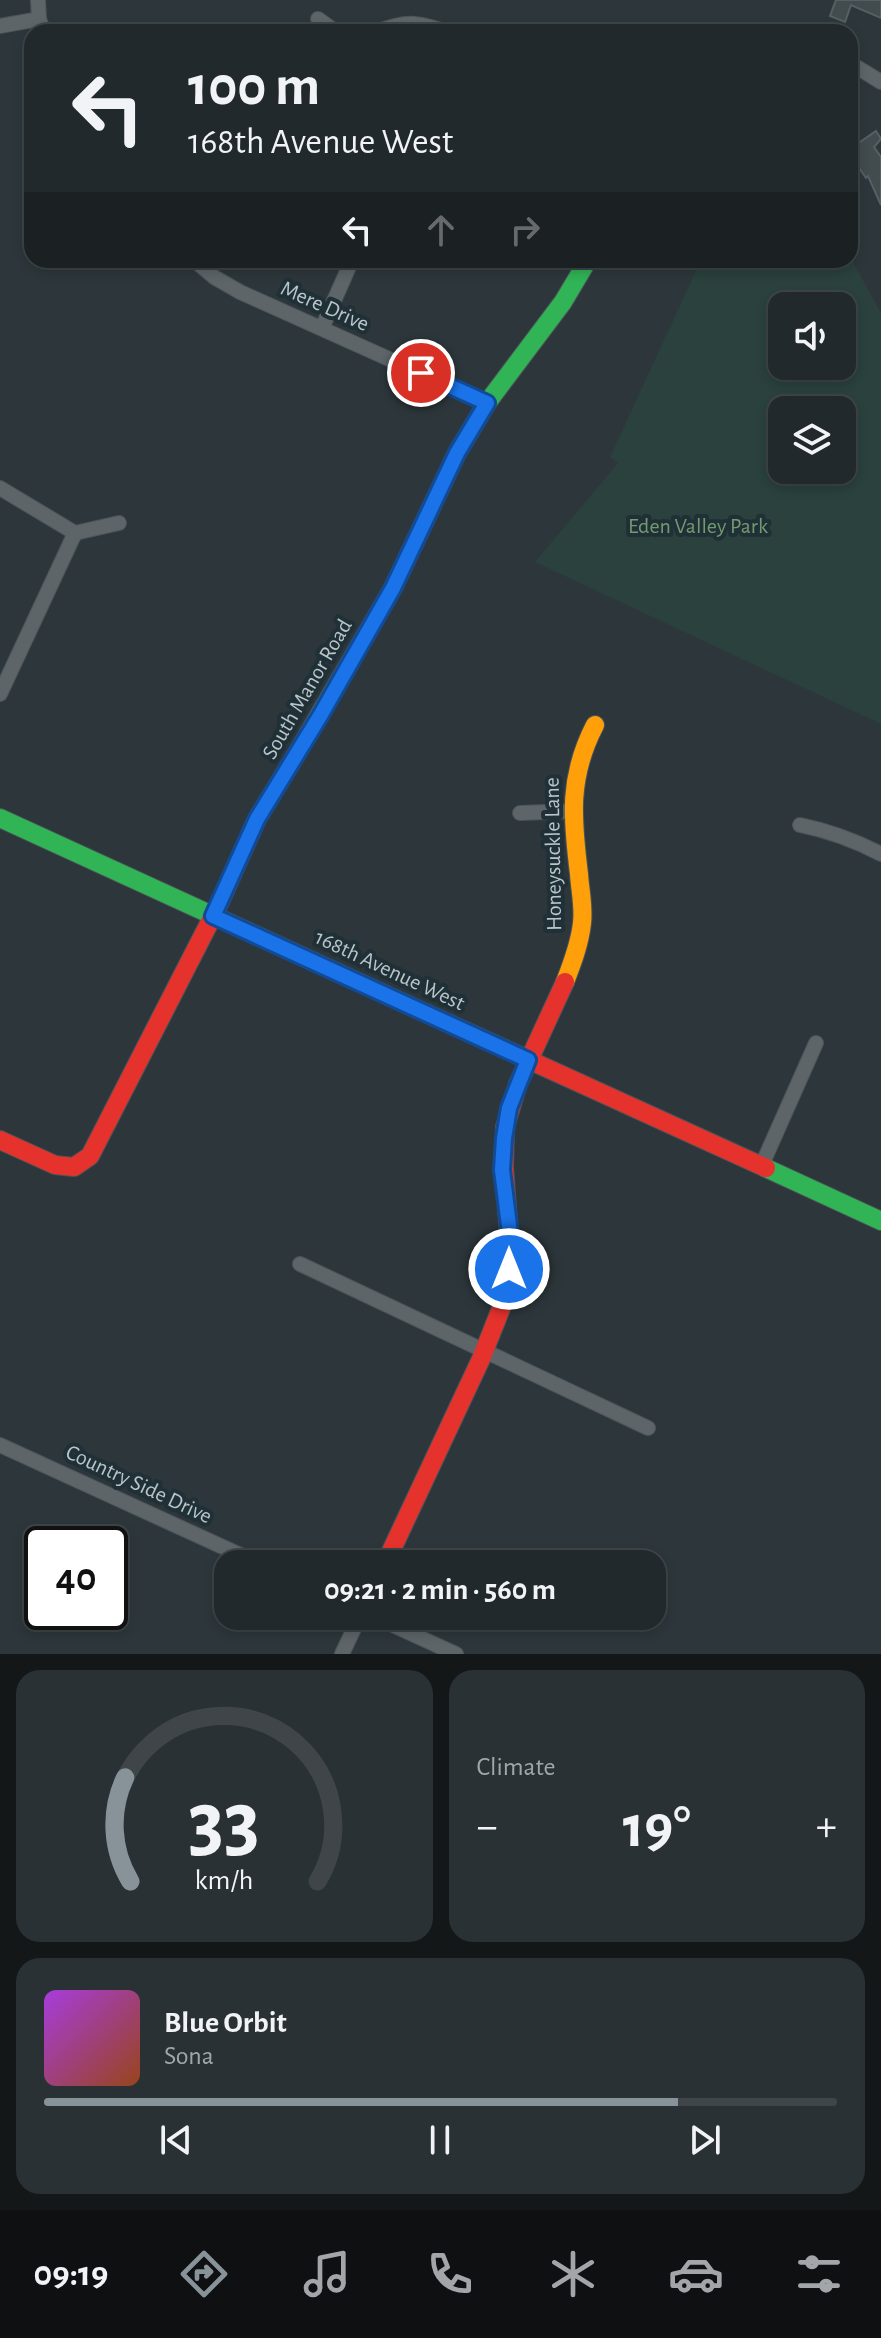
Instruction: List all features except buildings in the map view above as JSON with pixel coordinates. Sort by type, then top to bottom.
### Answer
[{"type":"street","points":[[38,0],[42,24]]},
{"type":"street","points":[[318,19],[325,24]]},
{"type":"street","points":[[402,24],[423,24]]},
{"type":"street","points":[[0,26],[24,26]]},
{"type":"street","points":[[858,68],[881,82]]},
{"type":"street","name":"Mere Drive","points":[[203,268],[240,292],[487,403]]},
{"type":"street","points":[[322,328],[348,268]]},
{"type":"street","name":"South Manor Road","points":[[0,1140],[55,1165],[74,1167],[90,1156],[213,916],[257,819],[393,588],[457,453],[487,403],[563,302],[583,268]]},
{"type":"street","points":[[0,488],[75,533],[119,523]]},
{"type":"street","points":[[0,694],[75,533]]},
{"type":"street","name":"Honeysuckle Lane","points":[[392,1550],[484,1351],[503,1302],[509,1269],[510,1234],[502,1170],[504,1138],[509,1108],[576,951],[582,928],[573,811],[575,765],[595,725]]},
{"type":"street","points":[[520,813],[573,811]]},
{"type":"street","name":"168th Avenue West","points":[[0,818],[881,1221]]},
{"type":"street","points":[[800,825],[826,830],[881,854]]},
{"type":"street","points":[[761,1167],[816,1043]]},
{"type":"street","points":[[300,1264],[648,1428]]},
{"type":"street","name":"Country Side Drive","points":[[0,1445],[229,1550]]},
{"type":"street","points":[[342,1654],[353,1630]]},
{"type":"street","points":[[404,1630],[456,1654]]},
{"type":"green space","name":"Eden Valley Park","points":[[697,268],[856,268],[881,313],[881,724],[535,562],[618,463],[610,457]]},
{"type":"traffic: fast","points":[[299,750],[393,588],[457,453],[487,403],[563,302],[583,268]]},
{"type":"traffic: fast","points":[[0,818],[428,1014]]},
{"type":"traffic: fast","points":[[766,1168],[881,1221]]},
{"type":"traffic: slow","points":[[565,982],[578,946],[582,917],[574,816],[576,780],[595,725]]},
{"type":"traffic: jam","points":[[0,1140],[55,1165],[74,1167],[90,1156],[219,904],[257,819],[299,750]]},
{"type":"traffic: jam","points":[[392,1550],[481,1359],[502,1306],[510,1248],[504,1167],[505,1127],[518,1084],[565,982]]},
{"type":"traffic: jam","points":[[428,1014],[766,1168]]},
{"type":"route","points":[[421,373],[487,403],[457,453],[393,588],[257,819],[213,916],[528,1060],[509,1108],[504,1138],[502,1170],[510,1234],[509,1269]]}]
